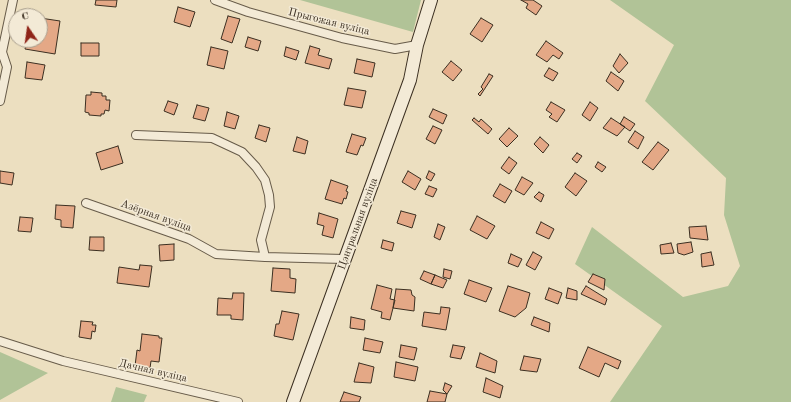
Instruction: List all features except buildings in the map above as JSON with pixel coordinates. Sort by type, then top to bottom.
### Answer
[{"type":"street","points":[[0,101],[7,67],[2,52],[13,0]]},
{"type":"street","name":"Прыгожая вуліца","points":[[215,0],[248,12],[342,38],[394,49],[417,45]]},
{"type":"street","name":"Цэнтральная вуліца","points":[[293,402],[410,80],[417,45],[431,0]]},
{"type":"street","points":[[136,135],[212,138],[242,152],[256,167],[265,180],[269,195],[270,208],[261,240],[265,257],[344,259]]},
{"type":"street","name":"Азёрная вуліца","points":[[86,202],[189,239],[216,254],[265,257]]},
{"type":"street","name":"Дачная вуліца","points":[[0,341],[63,361],[238,402]]},
{"type":"green space","points":[[300,0],[421,0],[413,32]]},
{"type":"green space","points":[[610,0],[791,0],[791,402],[610,402],[662,326],[575,264],[592,227],[683,297],[728,286],[740,266],[724,215],[726,178],[645,101],[674,45]]},
{"type":"green space","points":[[0,352],[48,373],[0,400]]},
{"type":"green space","points":[[116,387],[147,395],[144,402],[111,402]]}]
